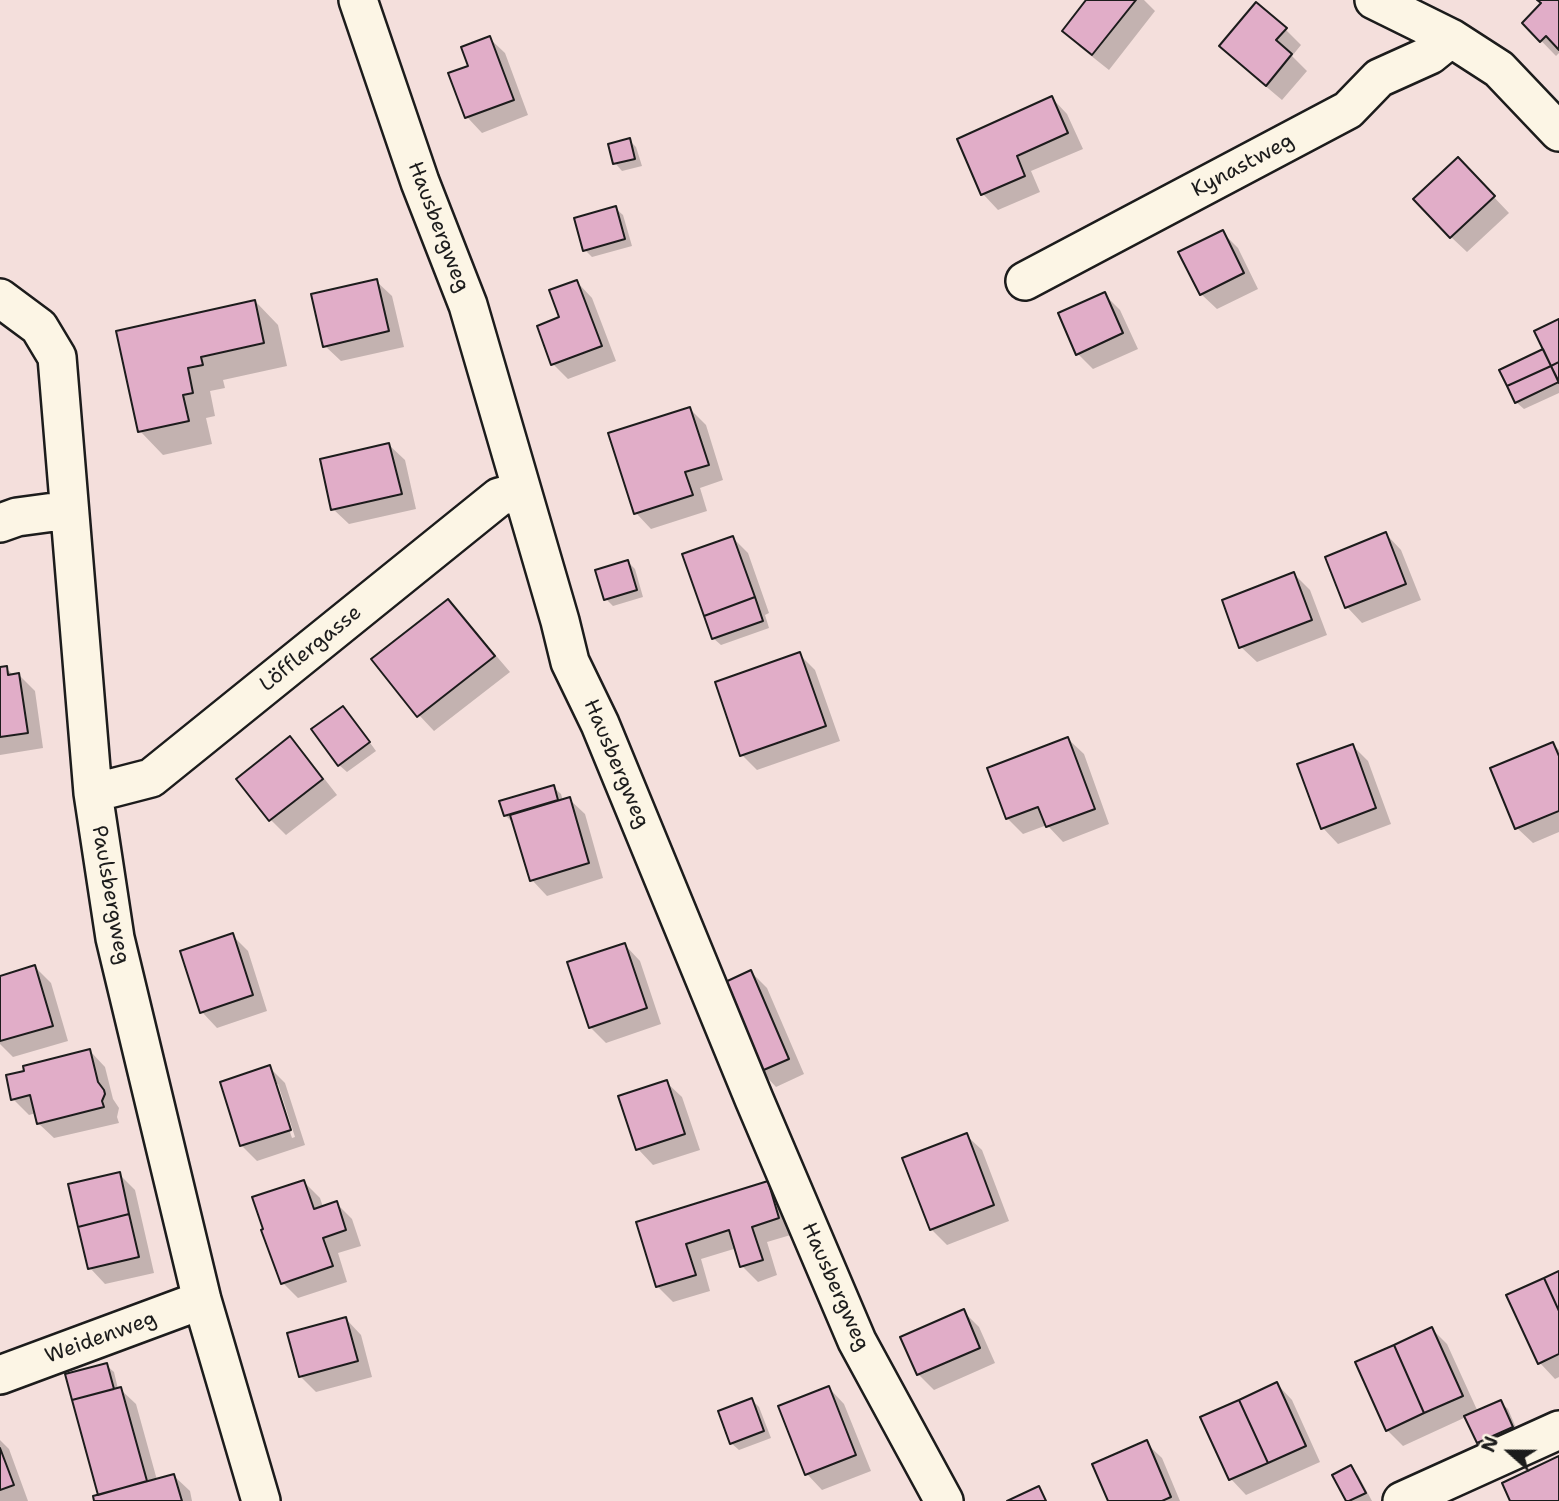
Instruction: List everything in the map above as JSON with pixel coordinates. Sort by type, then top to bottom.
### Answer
[{"type":"street","name":"Hausbergweg","points":[[358,0],[419,182],[468,305],[570,662],[600,724],[754,1098],[858,1341],[944,1501]]},
{"type":"street","points":[[1374,0],[1451,38],[1499,69],[1559,132]]},
{"type":"street","name":"Kynastweg","points":[[1025,281],[1348,110],[1379,78],[1430,55],[1451,38]]},
{"type":"street","name":"Paulsbergweg","points":[[0,298],[39,327],[57,357],[93,793],[115,938],[202,1300],[261,1501]]},
{"type":"street","name":"Löfflergasse","points":[[93,793],[151,778],[499,497],[521,491]]},
{"type":"street","points":[[0,523],[17,517],[69,510]]},
{"type":"street","name":"Weidenweg","points":[[0,1375],[202,1300]]},
{"type":"street","points":[[1402,1501],[1559,1430]]},
{"type":"building","points":[[1086,0],[1136,0],[1092,55],[1062,31]]},
{"type":"building","points":[[1537,0],[1559,0],[1559,50],[1546,36],[1540,42],[1522,23],[1541,3]]},
{"type":"building","points":[[1256,2],[1287,28],[1276,40],[1292,54],[1266,86],[1219,46]]},
{"type":"building","points":[[490,36],[514,100],[465,118],[448,73],[468,66],[461,47]]},
{"type":"building","points":[[1052,96],[1068,133],[1017,156],[1025,176],[981,195],[957,139]]},
{"type":"building","points":[[630,138],[635,159],[613,164],[608,144]]},
{"type":"building","points":[[1458,157],[1495,196],[1450,238],[1413,199]]},
{"type":"building","points":[[616,206],[625,239],[583,251],[574,218]]},
{"type":"building","points":[[1223,230],[1244,273],[1200,295],[1178,252]]},
{"type":"building","points":[[377,279],[389,331],[323,347],[311,294]]},
{"type":"building","points":[[577,280],[602,346],[551,365],[537,326],[559,317],[549,290]]},
{"type":"building","points":[[1105,292],[1123,333],[1076,355],[1058,313]]},
{"type":"building","points":[[255,300],[264,343],[201,357],[203,365],[188,368],[193,393],[183,395],[189,421],[138,432],[116,331]]},
{"type":"building","points":[[1559,319],[1559,362],[1551,366],[1534,331]]},
{"type":"building","points":[[1543,349],[1551,366],[1507,386],[1499,370]]},
{"type":"building","points":[[1559,362],[1559,383],[1551,366]]},
{"type":"building","points":[[1551,366],[1559,382],[1515,403],[1507,386]]},
{"type":"building","points":[[690,407],[709,465],[685,472],[693,495],[634,514],[608,433]]},
{"type":"building","points":[[389,443],[402,494],[331,510],[320,459]]},
{"type":"building","points":[[1386,532],[1406,584],[1345,608],[1325,557]]},
{"type":"building","points":[[733,536],[755,597],[704,616],[682,554]]},
{"type":"building","points":[[628,560],[637,590],[604,600],[595,570]]},
{"type":"building","points":[[1294,572],[1312,620],[1239,648],[1222,600]]},
{"type":"building","points":[[755,597],[763,621],[712,639],[704,616]]},
{"type":"building","points":[[448,599],[495,656],[417,717],[371,659]]},
{"type":"building","points":[[800,652],[826,726],[740,756],[715,682]]},
{"type":"building","points":[[7,666],[8,675],[19,673],[28,733],[0,737],[0,667]]},
{"type":"building","points":[[343,706],[370,742],[338,766],[311,729]]},
{"type":"building","points":[[290,736],[323,779],[269,821],[236,779]]},
{"type":"building","points":[[1068,737],[1095,809],[1046,827],[1038,807],[1006,819],[987,768]]},
{"type":"building","points":[[1553,742],[1559,756],[1559,811],[1515,829],[1490,768]]},
{"type":"building","points":[[1353,744],[1376,808],[1321,829],[1297,764]]},
{"type":"building","points":[[554,785],[558,800],[504,816],[499,801]]},
{"type":"building","points":[[570,797],[589,863],[530,881],[510,815]]},
{"type":"building","points":[[233,933],[253,995],[200,1013],[180,951]]},
{"type":"building","points":[[625,943],[647,1008],[589,1028],[567,962]]},
{"type":"building","points":[[35,965],[53,1026],[0,1041],[0,976]]},
{"type":"building","points":[[751,970],[789,1059],[759,1072],[721,984]]},
{"type":"building","points":[[90,1049],[98,1082],[105,1094],[102,1101],[104,1107],[37,1124],[30,1095],[11,1100],[6,1075],[24,1071],[23,1066]]},
{"type":"building","points":[[270,1065],[291,1130],[240,1146],[220,1082]]},
{"type":"building","points":[[667,1080],[685,1134],[636,1150],[618,1096]]},
{"type":"building","points":[[967,1133],[994,1205],[930,1230],[902,1158]]},
{"type":"building","points":[[120,1172],[129,1214],[78,1227],[68,1184]]},
{"type":"building","points":[[304,1180],[314,1209],[337,1201],[346,1230],[323,1238],[333,1266],[281,1284],[252,1197]]},
{"type":"building","points":[[768,1181],[779,1218],[752,1227],[763,1260],[740,1267],[729,1230],[686,1244],[696,1275],[656,1287],[636,1222]]},
{"type":"building","points":[[129,1214],[139,1257],[88,1269],[78,1227]]},
{"type":"building","points":[[1559,1271],[1559,1311],[1544,1278]]},
{"type":"building","points":[[1544,1278],[1559,1311],[1559,1354],[1538,1364],[1506,1295]]},
{"type":"building","points":[[964,1309],[980,1348],[917,1375],[900,1337]]},
{"type":"building","points":[[346,1317],[358,1361],[299,1377],[287,1333]]},
{"type":"building","points":[[1432,1327],[1463,1396],[1424,1413],[1394,1345]]},
{"type":"building","points":[[1394,1345],[1424,1413],[1386,1431],[1355,1362]]},
{"type":"building","points":[[107,1363],[114,1389],[72,1400],[65,1374]]},
{"type":"building","points":[[1277,1382],[1306,1446],[1268,1463],[1239,1400]]},
{"type":"building","points":[[829,1386],[856,1455],[805,1475],[778,1406]]},
{"type":"building","points":[[121,1387],[147,1481],[98,1495],[72,1400]]},
{"type":"building","points":[[752,1398],[764,1431],[730,1444],[718,1411]]},
{"type":"building","points":[[1239,1400],[1268,1463],[1229,1480],[1200,1417]]},
{"type":"building","points":[[1501,1400],[1513,1427],[1477,1443],[1464,1416]]},
{"type":"building","points":[[1147,1440],[1171,1497],[1162,1501],[1108,1501],[1092,1464]]},
{"type":"building","points":[[0,1448],[14,1485],[0,1490]]},
{"type":"building","points":[[1559,1456],[1559,1501],[1510,1501],[1502,1483]]},
{"type":"building","points":[[1351,1465],[1366,1493],[1346,1501],[1332,1475]]},
{"type":"building","points":[[174,1474],[182,1501],[94,1501],[93,1496]]},
{"type":"building","points":[[1039,1486],[1046,1501],[1007,1501]]}]
